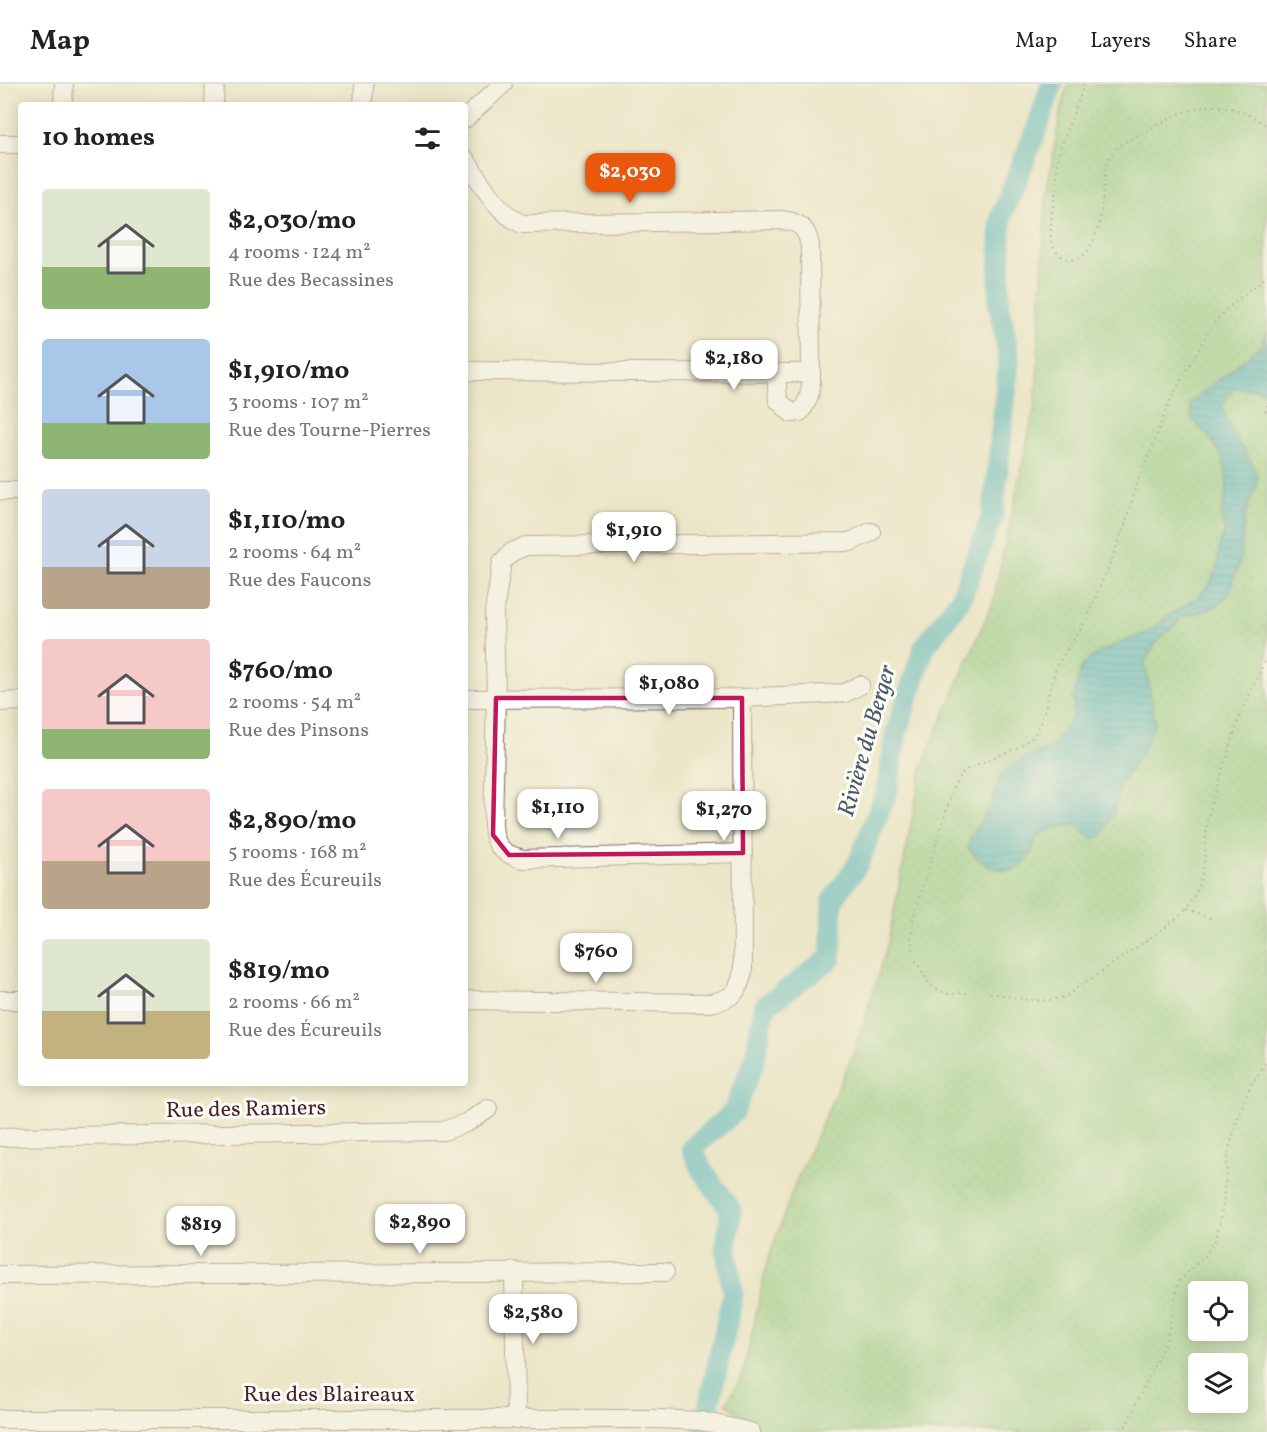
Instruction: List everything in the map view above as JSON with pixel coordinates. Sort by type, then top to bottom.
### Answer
[{"type":"street","points":[[63,102],[64,84]]},
{"type":"street","points":[[214,102],[215,84]]},
{"type":"street","points":[[363,102],[364,84]]},
{"type":"street","points":[[468,116],[503,84]]},
{"type":"street","points":[[0,144],[18,144]]},
{"type":"street","points":[[468,163],[501,209],[510,218],[522,224],[780,220],[800,225],[808,233],[810,246],[812,392],[807,404],[800,412],[791,413],[778,400],[776,373]]},
{"type":"street","points":[[468,371],[811,373]]},
{"type":"street","points":[[0,491],[18,491]]},
{"type":"street","points":[[742,853],[524,858],[509,855],[498,847],[493,836],[496,698],[494,612],[502,562],[512,552],[526,546],[850,542],[871,532]]},
{"type":"street","points":[[468,699],[741,698],[845,693],[860,685]]},
{"type":"street","points":[[468,1000],[711,1003],[725,1000],[734,994],[740,986],[743,971],[741,698]]},
{"type":"street","points":[[0,702],[18,702]]},
{"type":"street","points":[[0,1000],[18,1000]]},
{"type":"street","name":"Rue des Ramiers","points":[[0,1137],[444,1131],[468,1122],[488,1109]]},
{"type":"street","points":[[514,1271],[516,1420]]},
{"type":"street","points":[[0,1275],[664,1272]]},
{"type":"street","name":"Rue des Blaireaux","points":[[0,1419],[658,1419],[701,1421],[751,1432]]},
{"type":"path","points":[[1084,84],[1058,156],[1051,239],[1053,248],[1068,259],[1078,258],[1087,252],[1093,239],[1102,204],[1108,160],[1118,146],[1178,114],[1208,105],[1239,111],[1267,126]]},
{"type":"path","points":[[968,993],[949,994],[929,984],[916,962],[911,939],[914,915],[954,786],[967,769],[1019,747],[1033,737],[1044,712],[1057,665],[1086,620],[1113,556],[1138,480],[1170,400],[1213,324],[1230,306],[1267,276]]},
{"type":"path","points":[[1267,405],[1265,410],[1267,413]]},
{"type":"path","points":[[990,993],[1032,1001],[1051,1001],[1066,996],[1173,922],[1186,909],[1201,878],[1207,822],[1234,732],[1267,656]]},
{"type":"path","points":[[1186,909],[1214,920]]},
{"type":"path","points":[[1123,1432],[1167,1338],[1178,1282],[1205,1256],[1215,1240],[1221,1219],[1229,1148],[1250,1087],[1267,1061]]},
{"type":"highlighted area","points":[[496,698],[742,698],[743,853],[509,855],[493,835]]},
{"type":"green space","points":[[1068,84],[1267,84],[1267,1432],[754,1432],[754,1427],[726,1403],[743,1374],[767,1263],[796,1181],[855,1050],[887,947],[923,763],[993,602],[1036,400],[1046,196],[1060,114]]},
{"type":"water","points":[[1267,332],[1267,393],[1258,389],[1233,388],[1222,408],[1233,434],[1252,463],[1257,476],[1256,486],[1245,514],[1240,561],[1228,595],[1215,607],[1183,617],[1156,643],[1145,661],[1155,722],[1144,748],[1120,783],[1114,812],[1101,837],[1090,838],[1076,825],[1053,828],[1036,837],[1030,856],[1013,871],[987,865],[977,858],[968,846],[971,837],[991,805],[1001,776],[1009,768],[1028,757],[1052,748],[1074,714],[1074,697],[1081,668],[1101,651],[1148,632],[1169,615],[1197,598],[1211,583],[1225,531],[1221,514],[1226,494],[1226,472],[1214,444],[1192,420],[1190,403],[1261,346]]},
{"type":"waterway","name":"Rivière du Berger","points":[[703,1432],[733,1294],[726,1248],[731,1210],[701,1169],[692,1148],[733,1113],[754,1062],[765,1006],[831,958],[832,901],[858,864],[887,791],[896,733],[924,648],[961,598],[993,514],[1009,359],[999,304],[1001,217],[1036,131],[1052,84]]}]
